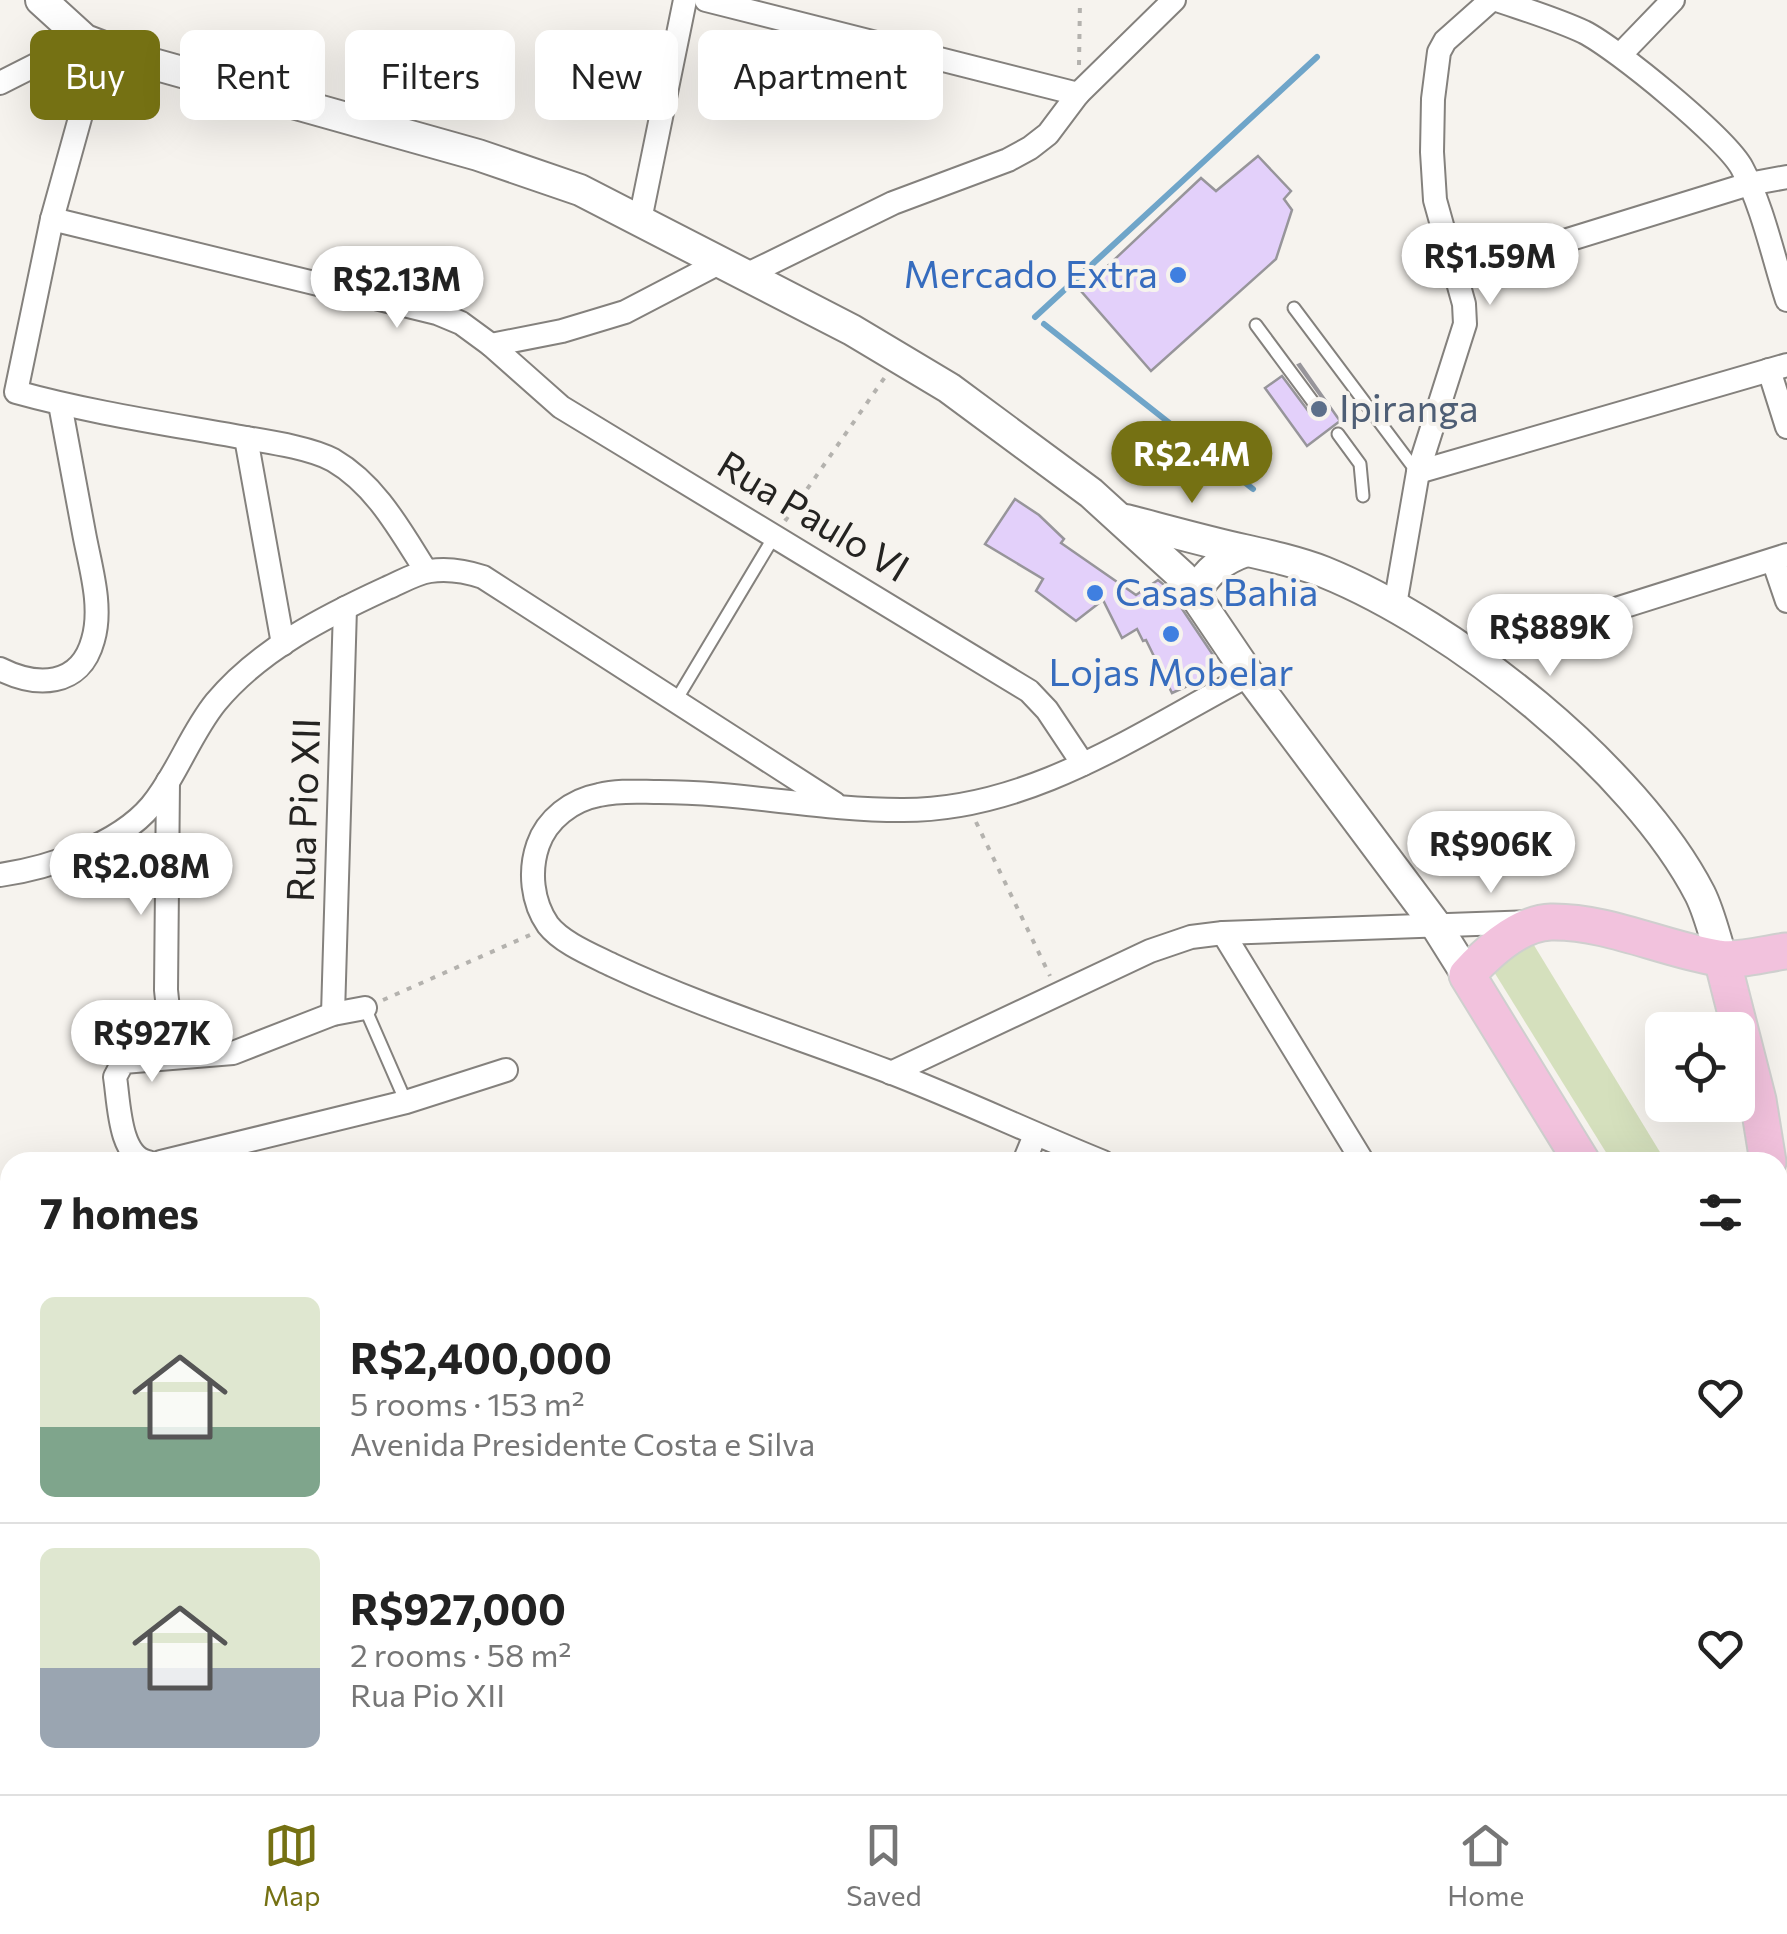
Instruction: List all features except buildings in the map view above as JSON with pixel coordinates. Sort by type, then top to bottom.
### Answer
[{"type":"main road","points":[[1576,1152],[1467,975],[1500,944],[1548,922],[1592,928],[1722,959],[1787,951]]},
{"type":"main road","points":[[1722,959],[1758,1100],[1766,1152]]},
{"type":"street","points":[[40,0],[77,30]]},
{"type":"street","points":[[640,220],[685,0]]},
{"type":"street","points":[[706,0],[1078,94]]},
{"type":"street","points":[[491,345],[562,332],[625,312],[1008,160],[1048,134],[1078,94],[1174,0]]},
{"type":"street","points":[[1395,605],[1418,472],[1462,342],[1464,304],[1435,200],[1432,152],[1439,52],[1445,40],[1494,0],[1588,34],[1724,143],[1750,184],[1787,300]]},
{"type":"street","points":[[1620,56],[1673,0]]},
{"type":"street","points":[[160,66],[526,169],[580,190],[900,356],[949,388],[1122,519],[1196,592],[1249,675],[1435,924],[1467,975]]},
{"type":"street","points":[[0,83],[30,70]]},
{"type":"street","points":[[75,120],[16,392],[330,458],[361,481],[388,510],[426,571]]},
{"type":"street","points":[[1456,278],[1492,263],[1750,184],[1787,177]]},
{"type":"street","name":"Rua Paulo VI","points":[[52,218],[436,313],[461,323],[562,407],[1029,691],[1047,710],[1083,764]]},
{"type":"street","points":[[1418,472],[1778,367],[1787,428]]},
{"type":"street","points":[[0,669],[23,680],[55,680],[84,660],[94,640],[95,594],[60,404]]},
{"type":"street","points":[[246,438],[284,644]]},
{"type":"street","points":[[1122,519],[1294,561],[1395,605],[1510,684],[1580,746],[1662,832],[1701,896],[1722,959]]},
{"type":"street","points":[[1196,592],[1212,569],[1246,551]]},
{"type":"street","points":[[1470,655],[1780,558],[1787,601]]},
{"type":"street","points":[[0,874],[30,871],[96,846],[150,806],[192,736],[244,672],[345,608],[426,571],[449,570],[483,578],[841,808]]},
{"type":"street","name":"Rua Pio XII","points":[[334,1014],[345,608]]},
{"type":"street","points":[[1078,1152],[891,1073],[657,986],[587,953],[549,926],[538,903],[532,878],[541,836],[557,816],[590,797],[613,792],[687,792],[841,808],[904,810],[967,805],[1014,794],[1083,764],[1249,675]]},
{"type":"street","points":[[168,777],[166,990],[173,1056]]},
{"type":"street","points":[[891,1073],[1150,951],[1191,937],[1548,922]]},
{"type":"street","points":[[1224,933],[1357,1152]]},
{"type":"street","points":[[130,1152],[114,1077],[123,1062],[232,1053],[334,1014],[365,1008]]},
{"type":"street","points":[[203,1152],[406,1102],[506,1070]]},
{"type":"street","points":[[1028,1152],[1034,1134]]},
{"type":"lane","points":[[1294,308],[1418,472]]},
{"type":"lane","points":[[1256,325],[1318,410]]},
{"type":"lane","points":[[1338,434],[1360,464],[1363,496]]},
{"type":"lane","points":[[675,702],[775,535]]},
{"type":"lane","points":[[365,1008],[406,1102]]},
{"type":"path","points":[[1078,94],[1080,0]]},
{"type":"path","points":[[775,535],[900,356]]},
{"type":"path","points":[[967,805],[1059,993]]},
{"type":"path","points":[[365,1008],[549,926]]},
{"type":"green space","points":[[1529,937],[1660,1152],[1606,1152],[1491,967]]},
{"type":"waterway","points":[[1035,317],[1317,57]]},
{"type":"waterway","points":[[1044,324],[1253,489]]},
{"type":"place","name":"Mercado Extra","points":[[1178,275]]},
{"type":"place","name":"Ipiranga","points":[[1319,409]]},
{"type":"place","name":"Casas Bahia","points":[[1095,593]]},
{"type":"place","name":"Lojas Mobelar","points":[[1171,634]]}]
